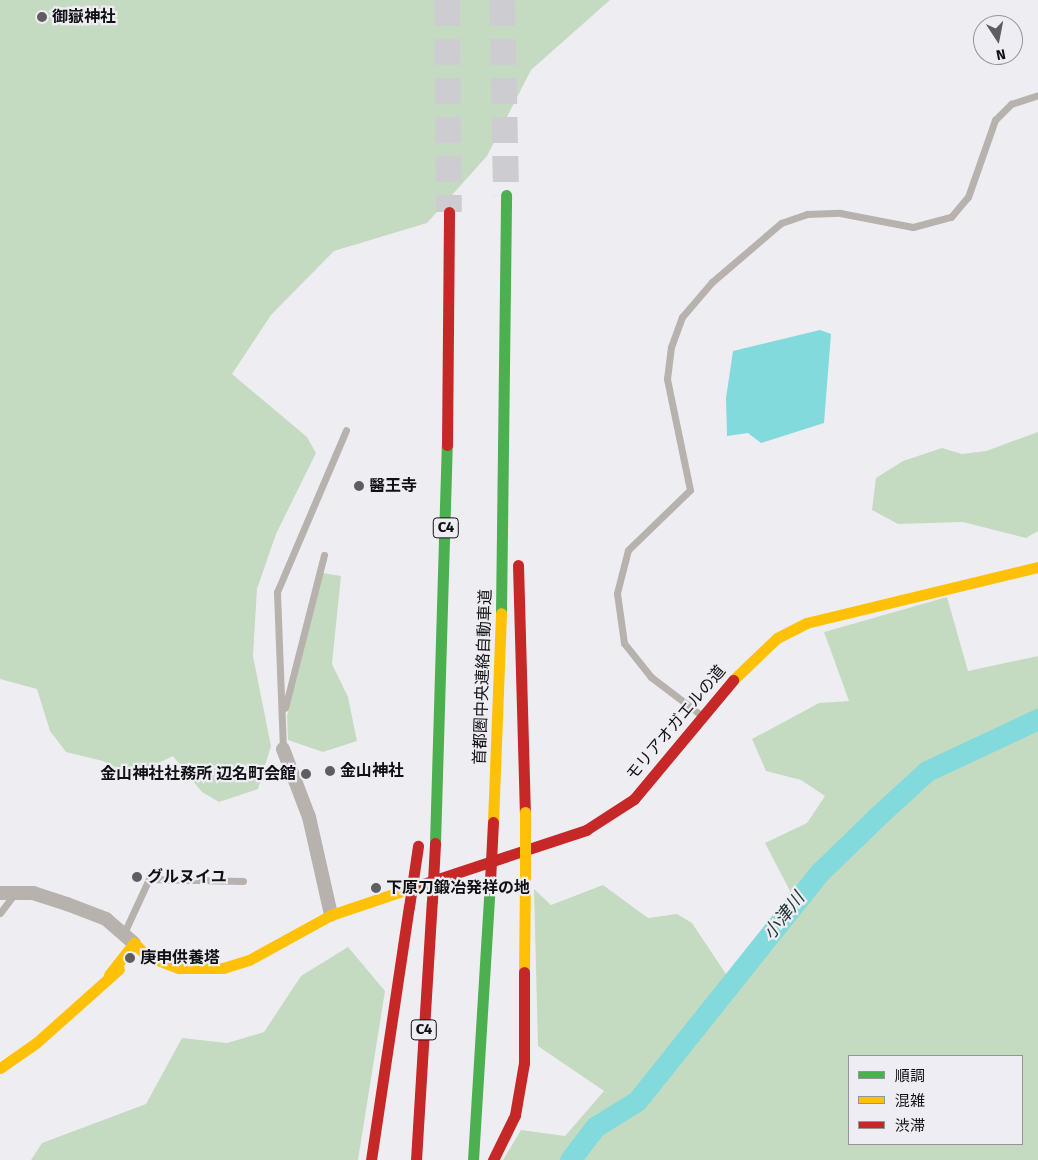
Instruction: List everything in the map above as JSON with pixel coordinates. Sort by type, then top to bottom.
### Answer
[{"type":"main road","name":"首都圏中央連絡自動車道","points":[[473,1160],[493,822],[506,393],[506,195]]},
{"type":"main road","name":"C4","points":[[416,1160],[435,843],[446,563],[449,212]]},
{"type":"main road","points":[[506,393],[516,529]]},
{"type":"main road","points":[[495,1157],[515,1115],[524,1063],[524,647],[517,549]]},
{"type":"main road","points":[[422,817],[446,563]]},
{"type":"main road","name":"モリアオガエルの道","points":[[134,943],[147,956],[191,970],[223,968],[249,960],[330,915],[586,830],[634,799],[702,715],[755,656],[806,623],[1038,567]]},
{"type":"main road","points":[[371,1160],[419,841]]},
{"type":"main road","points":[[0,1068],[36,1043],[109,975],[134,943]]},
{"type":"main road","points":[[109,975],[147,956]]},
{"type":"street","points":[[283,749],[309,817],[330,915]]},
{"type":"street","points":[[0,893],[33,893],[67,904],[106,919],[134,943]]},
{"type":"lane","points":[[702,715],[651,677],[624,643],[617,593],[628,550],[690,490],[667,379],[671,347],[682,317],[712,282],[781,223],[807,214],[840,213],[913,227],[950,217],[968,197],[994,120],[1011,104],[1038,96]]},
{"type":"lane","points":[[283,749],[284,716],[277,592],[346,430]]},
{"type":"lane","points":[[284,716],[324,556]]},
{"type":"lane","points":[[124,933],[149,879],[243,881]]},
{"type":"lane","points":[[0,913],[15,893]]},
{"type":"green space","points":[[0,0],[610,0],[531,70],[487,156],[427,223],[334,251],[271,315],[232,374],[307,437],[316,453],[276,534],[257,589],[253,656],[271,746],[258,789],[219,802],[202,792],[173,756],[131,776],[103,761],[66,752],[50,731],[37,689],[0,679]]},
{"type":"green space","points":[[1038,432],[1038,531],[1026,538],[963,522],[898,524],[872,510],[876,478],[903,461],[942,448],[962,454],[986,451]]},
{"type":"green space","points":[[323,573],[341,576],[332,664],[348,697],[357,741],[323,752],[288,740],[287,716]]},
{"type":"green space","points":[[947,597],[968,671],[1038,656],[1038,1160],[503,1160],[521,1130],[565,1136],[604,1091],[538,1046],[534,889],[551,905],[603,885],[648,918],[677,914],[692,923],[734,986],[790,891],[765,843],[807,823],[825,796],[801,780],[766,771],[752,739],[819,703],[849,701],[824,632]]},
{"type":"green space","points":[[348,947],[385,991],[358,1160],[31,1160],[42,1143],[146,1104],[182,1038],[227,1043],[264,1032],[301,976]]},
{"type":"water","points":[[820,330],[831,334],[824,423],[761,443],[748,433],[727,436],[726,398],[733,351]]},
{"type":"waterway","name":"小津川","points":[[570,1160],[595,1127],[637,1101],[818,874],[880,814],[927,771],[1038,719]]},
{"type":"tunnel","points":[[447,0],[449,212]]},
{"type":"tunnel","points":[[502,0],[506,195]]},
{"type":"traffic: fast","points":[[501,613],[506,195]]},
{"type":"traffic: fast","points":[[435,843],[447,445]]},
{"type":"traffic: fast","points":[[473,1160],[490,881]]},
{"type":"traffic: slow","points":[[733,680],[777,638],[806,623],[1038,567]]},
{"type":"traffic: slow","points":[[493,822],[501,613]]},
{"type":"traffic: slow","points":[[525,812],[525,873]]},
{"type":"traffic: slow","points":[[524,972],[525,873]]},
{"type":"traffic: slow","points":[[109,975],[134,943],[147,956],[179,968],[223,968],[249,960],[331,915],[423,884]]},
{"type":"traffic: slow","points":[[0,1068],[36,1043],[119,969]]},
{"type":"traffic: jam","points":[[447,445],[449,212]]},
{"type":"traffic: jam","points":[[518,565],[525,812]]},
{"type":"traffic: jam","points":[[423,884],[586,830],[634,799],[733,680]]},
{"type":"traffic: jam","points":[[490,881],[493,822]]},
{"type":"traffic: jam","points":[[432,901],[435,843]]},
{"type":"traffic: jam","points":[[409,907],[418,846]]},
{"type":"traffic: jam","points":[[416,1160],[432,901]]},
{"type":"traffic: jam","points":[[371,1160],[409,907]]},
{"type":"traffic: jam","points":[[493,1160],[515,1115],[524,1063],[524,972]]},
{"type":"place","name":"御嶽神社","points":[[42,17]]},
{"type":"place","name":"醫王寺","points":[[359,486]]},
{"type":"place","name":"金山神社","points":[[330,771]]},
{"type":"place","name":"金山神社社務所 辺名町会館","points":[[306,774]]},
{"type":"place","name":"グルヌイユ","points":[[137,877]]},
{"type":"place","name":"下原刀鍛冶発祥の地","points":[[376,888]]},
{"type":"place","name":"庚申供養塔","points":[[130,958]]}]
